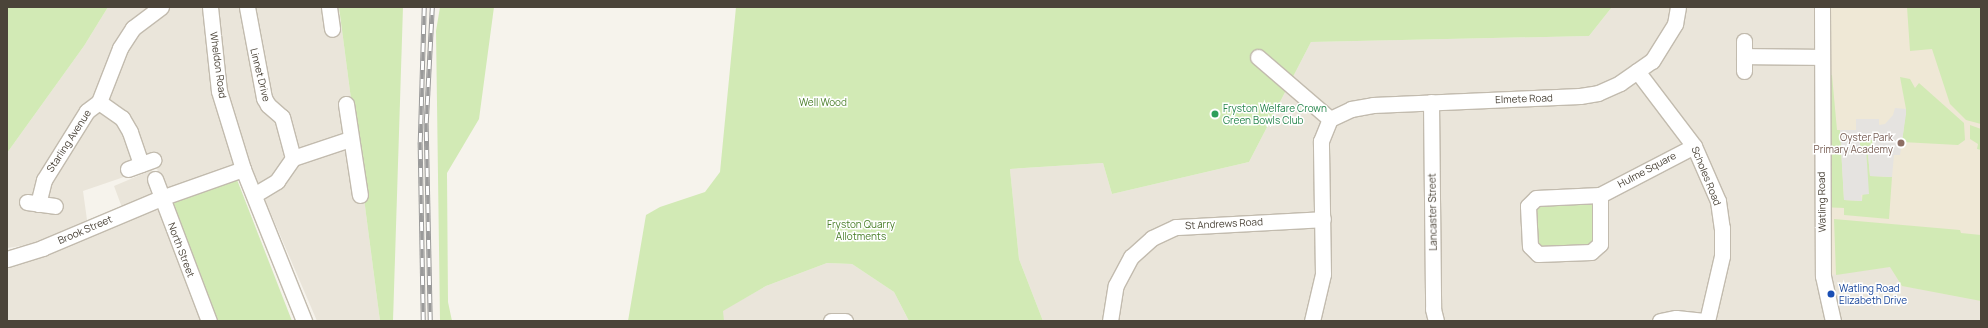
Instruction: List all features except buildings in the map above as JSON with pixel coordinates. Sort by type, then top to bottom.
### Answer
[{"type":"street","name":"Starling Avenue","points":[[55,206],[32,203],[44,180],[87,111],[99,102],[120,48],[133,28],[161,7]]},
{"type":"street","name":"Wheldon Road","points":[[210,7],[219,91],[244,169],[304,321]]},
{"type":"street","name":"Linnet Drive","points":[[247,7],[264,98],[268,105],[282,116],[293,158]]},
{"type":"street","points":[[329,7],[332,29]]},
{"type":"street","name":"Elmete Road","points":[[1330,119],[1351,109],[1373,105],[1580,96],[1598,93],[1620,84],[1652,61],[1676,24],[1678,7]]},
{"type":"street","name":"Watling Road","points":[[1822,7],[1823,276],[1833,321]]},
{"type":"street","points":[[1744,71],[1744,48],[1821,57]]},
{"type":"street","points":[[1258,57],[1330,119],[1320,141],[1323,219],[1323,274],[1311,321]]},
{"type":"street","name":"Scholes Road","points":[[1637,71],[1694,146],[1718,201],[1722,228],[1722,256],[1707,321]]},
{"type":"street","points":[[99,102],[122,118],[130,132],[141,164]]},
{"type":"street","name":"Lancaster Street","points":[[1431,102],[1433,309],[1436,321]]},
{"type":"street","points":[[346,104],[350,139],[360,195]]},
{"type":"street","points":[[254,195],[277,181],[293,158],[350,139]]},
{"type":"street","name":"Hulme Square","points":[[1600,195],[1600,244],[1590,252],[1538,254],[1530,246],[1528,206],[1536,198],[1600,195],[1694,146]]},
{"type":"street","points":[[161,198],[244,169]]},
{"type":"street","name":"North Street","points":[[155,179],[209,321]]},
{"type":"street","name":"Brook Street","points":[[7,259],[42,248],[161,198]]},
{"type":"street","name":"St Andrews Road","points":[[1110,321],[1116,284],[1131,257],[1152,238],[1176,227],[1323,219]]},
{"type":"street","points":[[1660,321],[1676,318],[1707,321]]},
{"type":"street","points":[[831,321],[845,321]]},
{"type":"shaded area","points":[[108,7],[339,7],[380,321],[317,321],[250,165],[165,191],[156,166],[83,191],[87,220],[35,244],[7,248],[7,153],[84,46]]},
{"type":"shaded area","points":[[1612,7],[1981,7],[1981,321],[1043,321],[1019,259],[1010,169],[1103,163],[1112,194],[1249,162],[1311,42],[1589,36]]},
{"type":"shaded area","name":"Oyster Park Primary Academy","points":[[1822,7],[1981,7],[1981,301],[1902,286],[1890,267],[1823,276]]},
{"type":"shaded area","points":[[1895,108],[1906,109],[1906,114],[1900,155],[1894,155],[1892,177],[1870,176],[1868,154],[1874,140],[1860,140],[1860,148],[1866,148],[1869,194],[1861,195],[1862,201],[1844,200],[1840,130],[1856,130],[1856,119],[1879,119],[1879,125],[1885,124],[1893,115]]},
{"type":"shaded area","points":[[152,170],[209,321],[7,321],[7,261],[124,213],[114,186]]},
{"type":"shaded area","points":[[827,263],[852,264],[894,292],[909,321],[704,321],[766,286]]},
{"type":"green space","points":[[7,7],[108,7],[84,46],[7,153]]},
{"type":"green space","points":[[339,7],[403,7],[393,321],[380,321]]},
{"type":"green space","points":[[440,7],[494,7],[479,119],[447,173],[448,302],[452,321],[440,321],[436,31]]},
{"type":"green space","points":[[736,7],[1612,7],[1589,36],[1311,42],[1249,162],[1112,194],[1103,163],[1010,169],[1019,259],[1043,321],[909,321],[894,292],[852,264],[827,263],[766,286],[723,311],[724,321],[628,321],[646,215],[660,207],[705,192],[720,172]]},
{"type":"green space","points":[[1907,7],[1981,7],[1981,124],[1966,120],[1950,104],[1932,49],[1910,51]]},
{"type":"green space","points":[[1832,75],[1837,130],[1840,130],[1844,200],[1862,201],[1866,148],[1860,148],[1860,140],[1874,140],[1868,154],[1870,176],[1892,177],[1889,219],[1844,215],[1844,208],[1822,207],[1826,76]]},
{"type":"green space","points":[[1900,77],[1910,79],[1915,88],[1919,83],[1964,123],[1965,140],[1958,145],[1902,142],[1906,109]]},
{"type":"green space","points":[[1970,125],[1981,129],[1981,150],[1977,149],[1978,144],[1970,139]]},
{"type":"green space","points":[[234,172],[292,321],[214,321],[161,198]]},
{"type":"green space","points":[[1600,195],[1600,244],[1591,252],[1530,246],[1536,198]]},
{"type":"green space","points":[[1834,219],[1960,230],[1961,233],[1981,235],[1981,301],[1902,286],[1890,267],[1836,275]]},
{"type":"railway","points":[[423,321],[420,142],[424,7]]},
{"type":"railway","points":[[430,321],[426,123],[432,7]]},
{"type":"place","name":"Fryston Welfare Crown Green Bowls Club","points":[[1215,114]]},
{"type":"place","name":"Oyster Park Primary Academy","points":[[1901,143]]},
{"type":"place","name":"Watling Road Elizabeth Drive","points":[[1831,294]]},
{"type":"park label","name":"Well Wood","points":[[823,103]]},
{"type":"park label","name":"Fryston Quarry Allotments","points":[[861,230]]}]
